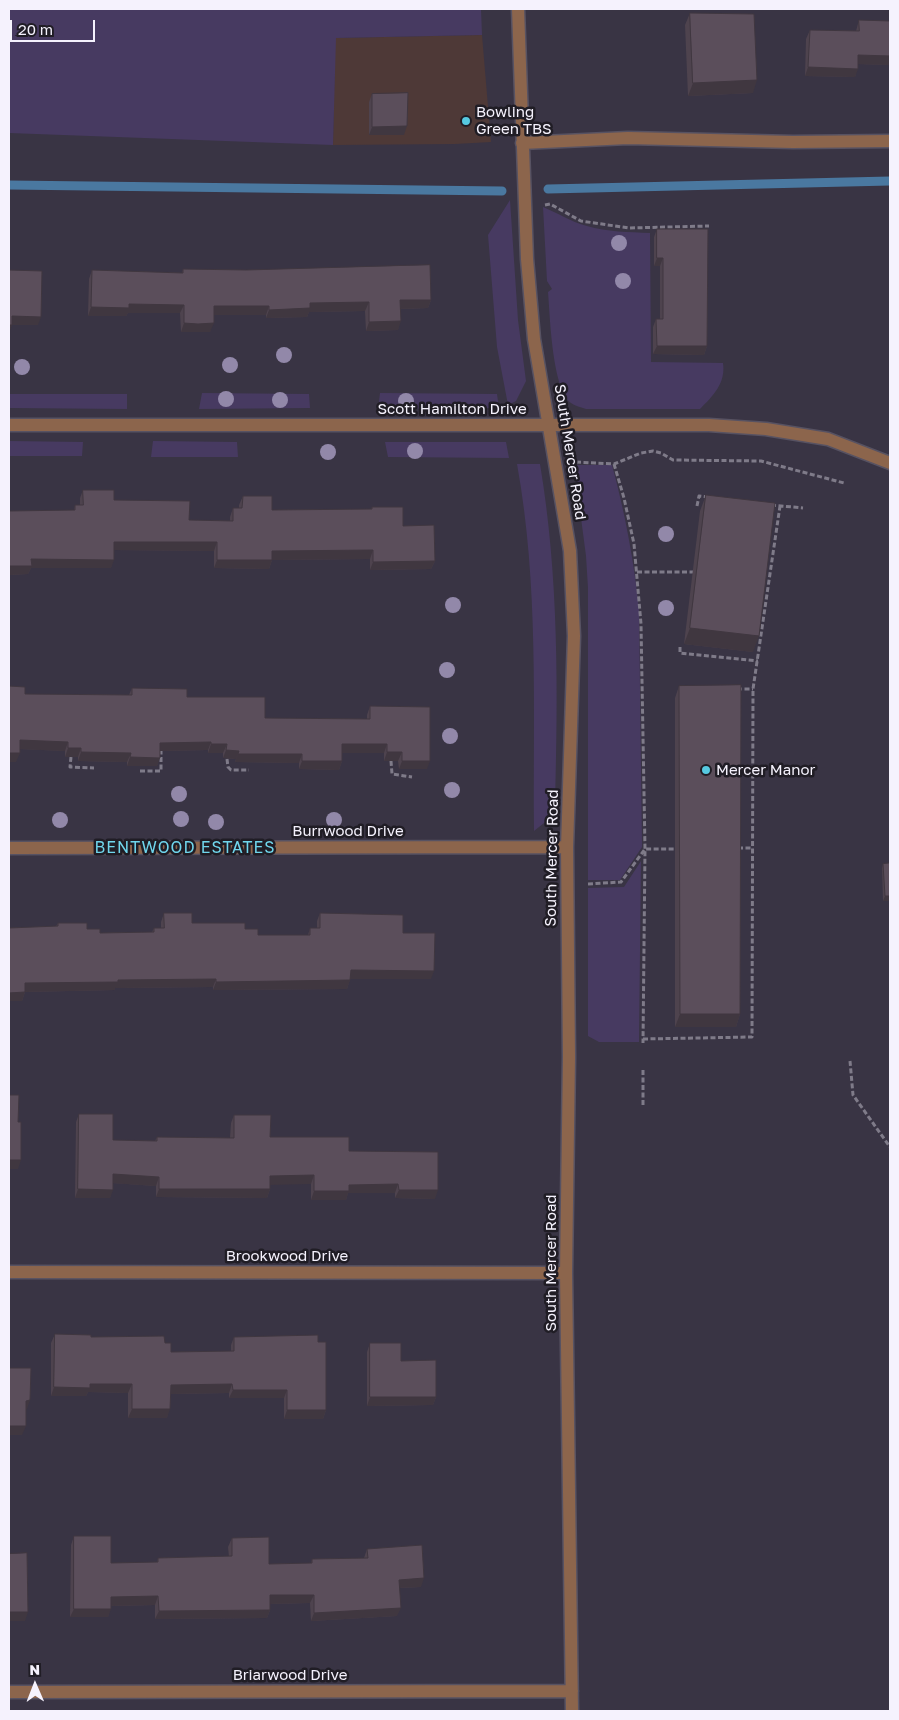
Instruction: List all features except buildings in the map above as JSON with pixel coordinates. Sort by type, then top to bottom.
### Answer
[{"type":"street","name":"South Mercer Road","points":[[518,9],[527,259],[534,339],[570,551],[574,636],[567,847],[569,1057],[566,1273],[572,1711]]},
{"type":"street","points":[[522,143],[628,138],[793,142],[890,141]]},
{"type":"street","name":"Scott Hamilton Drive","points":[[9,425],[709,425],[766,429],[828,439],[890,463]]},
{"type":"street","name":"Burrwood Drive","points":[[9,848],[567,847]]},
{"type":"street","name":"Brookwood Drive","points":[[9,1272],[566,1273]]},
{"type":"street","name":"Briarwood Drive","points":[[9,1692],[572,1691]]},
{"type":"path","points":[[525,206],[550,204],[581,221],[629,228],[710,226]]},
{"type":"path","points":[[576,462],[614,464],[641,453],[653,451],[673,460],[761,462],[844,483]]},
{"type":"path","points":[[614,464],[634,544],[641,624],[645,849],[643,1041],[752,1037],[754,689],[780,506]]},
{"type":"path","points":[[697,506],[698,496],[717,498]]},
{"type":"path","points":[[762,504],[802,508]]},
{"type":"path","points":[[637,572],[693,572]]},
{"type":"path","points":[[680,647],[680,653],[758,661]]},
{"type":"path","points":[[735,689],[754,689]]},
{"type":"path","points":[[140,772],[161,771],[161,751]]},
{"type":"path","points":[[71,757],[70,766],[94,768]]},
{"type":"path","points":[[228,759],[228,767],[231,770],[249,770]]},
{"type":"path","points":[[391,761],[392,774],[412,777]]},
{"type":"path","points":[[733,848],[752,848]]},
{"type":"path","points":[[645,849],[684,849]]},
{"type":"path","points":[[588,884],[621,882],[645,849]]},
{"type":"path","points":[[850,1061],[853,1096],[890,1147]]},
{"type":"path","points":[[643,1070],[643,1106]]},
{"type":"shaded area","points":[[9,9],[481,9],[482,35],[336,38],[333,145],[9,133]]},
{"type":"shaded area","points":[[482,35],[491,142],[333,145],[335,38]]},
{"type":"shaded area","points":[[510,200],[518,320],[526,381],[516,401],[508,405],[497,347],[488,235]]},
{"type":"shaded area","points":[[543,207],[575,222],[595,228],[650,233],[651,362],[723,363],[722,377],[718,389],[700,409],[586,409],[571,403],[560,383],[553,351],[548,292],[552,289],[547,281]]},
{"type":"shaded area","points":[[202,393],[309,394],[310,408],[199,409]]},
{"type":"shaded area","points":[[380,393],[497,394],[499,408],[378,409]]},
{"type":"shaded area","points":[[9,394],[127,394],[127,409],[9,408]]},
{"type":"shaded area","points":[[9,441],[83,442],[82,456],[9,456]]},
{"type":"shaded area","points":[[153,441],[237,442],[238,457],[151,457]]},
{"type":"shaded area","points":[[385,442],[506,442],[509,458],[388,457]]},
{"type":"shaded area","points":[[517,464],[540,464],[551,549],[556,635],[555,806],[549,819],[534,831],[532,601],[524,509]]},
{"type":"shaded area","points":[[577,465],[612,465],[628,537],[639,610],[642,847],[620,880],[588,880],[588,588],[586,556],[575,470]]},
{"type":"shaded area","points":[[641,861],[639,1042],[599,1042],[588,1036],[588,888],[624,887]]},
{"type":"waterway","points":[[548,189],[890,181]]},
{"type":"waterway","points":[[9,185],[502,191]]},
{"type":"place","name":"Bowling Green TBS","points":[[466,121]]},
{"type":"place","name":"Mercer Manor","points":[[706,770]]},
{"type":"district","name":"BENTWOOD ESTATES","points":[[185,848]]}]
